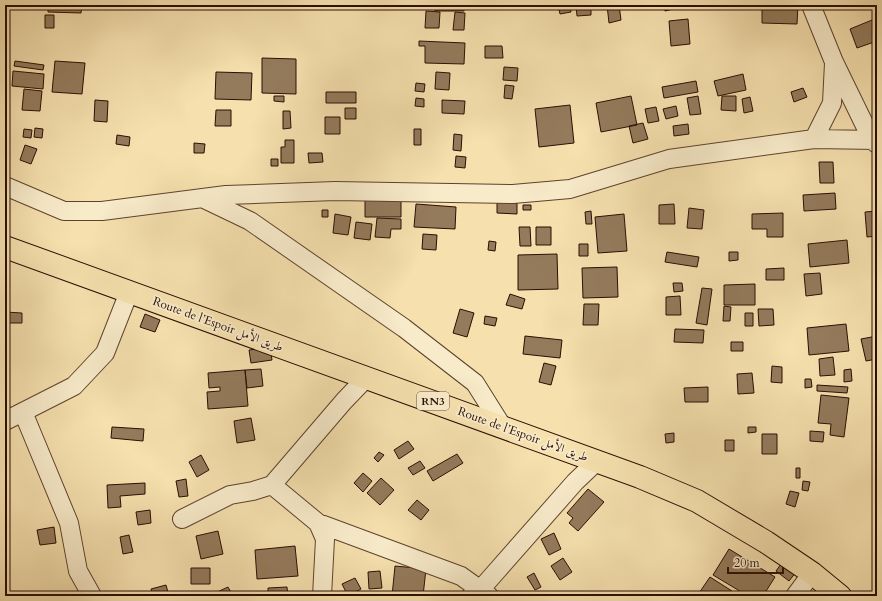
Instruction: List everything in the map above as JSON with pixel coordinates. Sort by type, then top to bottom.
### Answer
[{"type":"highway","name":"Route de l’Espoir طريق الأمل","points":[[5,247],[502,426],[596,462],[640,476],[697,501],[766,542],[812,573],[840,596]]},
{"type":"street","points":[[5,186],[64,211],[102,211],[226,195],[335,192],[513,194],[570,189],[668,159],[814,139],[875,142],[834,62],[811,5]]},
{"type":"street","points":[[814,139],[832,103],[834,62]]},
{"type":"street","points":[[202,198],[250,221],[404,328],[475,383],[502,426]]},
{"type":"street","points":[[5,421],[74,386],[105,353],[130,292]]},
{"type":"street","points":[[182,519],[230,495],[253,491],[272,485],[344,401],[367,377]]},
{"type":"street","points":[[23,412],[69,523],[78,571],[92,596]]},
{"type":"street","points":[[272,485],[318,522],[461,576],[480,594],[518,546],[575,482],[596,462]]},
{"type":"street","points":[[318,522],[324,539],[322,596]]},
{"type":"street","points":[[795,596],[812,573]]},
{"type":"building","points":[[48,5],[82,5],[81,13],[48,12]]},
{"type":"building","points":[[435,5],[464,5],[464,11],[435,11]]},
{"type":"building","points":[[558,5],[570,5],[571,12],[560,14]]},
{"type":"building","points":[[576,5],[591,5],[591,15],[577,16]]},
{"type":"building","points":[[607,5],[619,5],[621,20],[609,23]]},
{"type":"building","points":[[664,5],[672,5],[673,9],[665,11]]},
{"type":"building","points":[[762,5],[798,5],[797,24],[762,23]]},
{"type":"building","points":[[426,11],[440,12],[439,28],[425,28]]},
{"type":"building","points":[[455,12],[465,13],[464,30],[453,30]]},
{"type":"building","points":[[45,15],[54,15],[54,28],[45,28]]},
{"type":"building","points":[[877,18],[877,41],[857,48],[850,29]]},
{"type":"building","points":[[688,19],[690,44],[671,46],[669,21]]},
{"type":"building","points":[[419,41],[465,43],[464,64],[425,63],[425,46],[419,46]]},
{"type":"building","points":[[485,46],[502,46],[503,58],[485,58]]},
{"type":"building","points":[[262,58],[296,59],[296,94],[262,93]]},
{"type":"building","points":[[15,61],[44,65],[43,70],[14,66]]},
{"type":"building","points":[[55,61],[85,63],[82,94],[52,92]]},
{"type":"building","points":[[504,67],[518,68],[517,81],[503,80]]},
{"type":"building","points":[[13,71],[44,74],[43,89],[12,86]]},
{"type":"building","points":[[216,72],[252,73],[251,100],[215,99]]},
{"type":"building","points":[[436,72],[450,73],[449,90],[435,89]]},
{"type":"building","points":[[743,74],[746,90],[718,96],[714,81]]},
{"type":"building","points":[[696,81],[698,92],[664,98],[662,87]]},
{"type":"building","points":[[416,83],[425,84],[424,92],[415,91]]},
{"type":"building","points":[[505,85],[514,86],[512,99],[504,98]]},
{"type":"building","points":[[803,88],[807,97],[794,102],[791,92]]},
{"type":"building","points":[[24,89],[42,91],[40,111],[22,110]]},
{"type":"building","points":[[326,92],[356,92],[356,103],[326,103]]},
{"type":"building","points":[[274,96],[284,96],[284,102],[274,101]]},
{"type":"building","points":[[631,96],[637,125],[601,132],[596,103]]},
{"type":"building","points":[[698,96],[701,114],[690,115],[687,98]]},
{"type":"building","points":[[722,96],[736,96],[736,111],[721,110]]},
{"type":"building","points":[[750,97],[753,111],[744,113],[742,99]]},
{"type":"building","points":[[416,98],[424,99],[424,107],[415,106]]},
{"type":"building","points":[[95,100],[108,101],[107,122],[94,121]]},
{"type":"building","points":[[442,100],[465,101],[464,114],[442,113]]},
{"type":"building","points":[[570,105],[574,143],[539,147],[535,109]]},
{"type":"building","points":[[676,106],[678,116],[666,119],[663,109]]},
{"type":"building","points":[[656,107],[659,121],[648,123],[645,109]]},
{"type":"building","points":[[345,108],[356,108],[356,119],[345,119]]},
{"type":"building","points":[[216,110],[231,110],[231,126],[215,126]]},
{"type":"building","points":[[283,111],[290,111],[291,128],[283,129]]},
{"type":"building","points":[[325,117],[340,117],[340,134],[325,134]]},
{"type":"building","points":[[643,123],[648,139],[633,143],[629,126]]},
{"type":"building","points":[[688,124],[689,134],[674,136],[673,126]]},
{"type":"building","points":[[35,128],[43,129],[42,138],[34,137]]},
{"type":"building","points":[[24,129],[32,130],[31,138],[23,137]]},
{"type":"building","points":[[414,129],[421,129],[421,145],[414,145]]},
{"type":"building","points":[[454,134],[462,135],[461,151],[453,150]]},
{"type":"building","points":[[117,135],[130,137],[129,146],[116,144]]},
{"type":"building","points":[[285,140],[294,140],[294,163],[281,163],[281,147],[285,147]]},
{"type":"building","points":[[194,143],[205,144],[204,153],[194,153]]},
{"type":"building","points":[[25,145],[37,149],[31,164],[20,160]]},
{"type":"building","points":[[308,153],[322,153],[323,162],[309,163]]},
{"type":"building","points":[[456,156],[466,157],[465,168],[455,167]]},
{"type":"building","points":[[271,159],[278,159],[278,166],[271,166]]},
{"type":"building","points":[[819,162],[833,162],[834,183],[820,183]]},
{"type":"building","points":[[835,193],[836,209],[804,211],[803,195]]},
{"type":"building","points":[[365,199],[401,199],[401,217],[365,217]]},
{"type":"building","points":[[497,202],[517,203],[517,214],[497,213]]},
{"type":"building","points":[[416,204],[456,207],[455,229],[414,227]]},
{"type":"building","points":[[674,204],[675,224],[659,224],[659,205]]},
{"type":"building","points":[[523,205],[531,205],[531,210],[523,210]]},
{"type":"building","points":[[689,208],[704,210],[702,229],[687,228]]},
{"type":"building","points":[[322,210],[328,210],[328,217],[322,217]]},
{"type":"building","points":[[591,211],[592,224],[586,224],[585,212]]},
{"type":"building","points":[[877,211],[877,236],[867,237],[865,212]]},
{"type":"building","points":[[783,213],[783,237],[767,237],[767,229],[752,229],[752,214]]},
{"type":"building","points":[[335,214],[351,217],[348,235],[333,233]]},
{"type":"building","points":[[624,214],[627,251],[598,253],[595,217]]},
{"type":"building","points":[[377,218],[401,219],[401,229],[391,229],[390,238],[375,237]]},
{"type":"building","points":[[356,222],[372,224],[370,240],[354,238]]},
{"type":"building","points":[[519,227],[530,227],[531,246],[520,246]]},
{"type":"building","points":[[536,227],[551,227],[551,245],[536,245]]},
{"type":"building","points":[[423,234],[437,235],[436,250],[422,249]]},
{"type":"building","points":[[847,240],[849,263],[810,267],[808,244]]},
{"type":"building","points":[[489,241],[496,242],[495,251],[488,250]]},
{"type":"building","points":[[579,244],[588,244],[588,256],[579,256]]},
{"type":"building","points":[[667,252],[699,257],[697,267],[665,262]]},
{"type":"building","points":[[729,252],[738,252],[738,260],[729,261]]},
{"type":"building","points":[[557,254],[558,289],[518,290],[518,255]]},
{"type":"building","points":[[617,267],[618,297],[583,298],[582,268]]},
{"type":"building","points":[[784,268],[784,280],[766,280],[766,269]]},
{"type":"building","points":[[820,273],[822,294],[806,296],[804,274]]},
{"type":"building","points":[[673,283],[682,283],[683,291],[674,292]]},
{"type":"building","points":[[755,284],[755,305],[724,305],[724,285]]},
{"type":"building","points":[[702,288],[712,289],[707,325],[696,323]]},
{"type":"building","points":[[510,294],[525,299],[522,309],[506,305]]},
{"type":"building","points":[[680,296],[681,315],[666,315],[666,297]]},
{"type":"building","points":[[584,304],[599,304],[598,325],[583,325]]},
{"type":"building","points":[[724,306],[731,307],[730,321],[723,321]]},
{"type":"building","points":[[460,309],[474,313],[467,337],[453,333]]},
{"type":"building","points":[[758,309],[773,309],[774,325],[759,326]]},
{"type":"building","points":[[5,312],[22,313],[22,323],[5,323]]},
{"type":"building","points":[[745,313],[753,313],[753,326],[745,326]]},
{"type":"building","points":[[145,314],[160,320],[155,332],[140,327]]},
{"type":"building","points":[[485,316],[497,318],[495,326],[484,324]]},
{"type":"building","points":[[846,324],[849,351],[809,355],[807,328]]},
{"type":"building","points":[[675,329],[704,330],[703,343],[674,342]]},
{"type":"building","points":[[525,336],[562,340],[560,358],[523,354]]},
{"type":"building","points":[[877,336],[877,359],[866,361],[861,339]]},
{"type":"building","points":[[731,342],[743,342],[743,351],[731,351]]},
{"type":"building","points":[[270,347],[272,360],[251,363],[249,350]]},
{"type":"building","points":[[833,357],[835,375],[820,376],[819,359]]},
{"type":"building","points":[[544,363],[556,366],[551,385],[539,382]]},
{"type":"building","points":[[772,366],[782,367],[782,383],[771,382]]},
{"type":"building","points":[[873,366],[877,366],[877,388],[873,388]]},
{"type":"building","points":[[261,369],[263,386],[247,388],[245,370]]},
{"type":"building","points":[[851,369],[852,381],[844,382],[844,370]]},
{"type":"building","points":[[245,370],[248,406],[208,409],[207,392],[220,391],[220,387],[209,388],[208,373]]},
{"type":"building","points":[[752,373],[754,393],[738,394],[737,374]]},
{"type":"building","points":[[805,379],[811,379],[812,387],[805,388]]},
{"type":"building","points":[[817,385],[848,387],[847,393],[817,391]]},
{"type":"building","points":[[708,387],[708,402],[685,402],[684,388]]},
{"type":"building","points":[[821,395],[849,398],[844,437],[830,435],[831,424],[818,423]]},
{"type":"building","points":[[251,418],[255,440],[237,443],[234,421]]},
{"type":"building","points":[[112,427],[144,429],[143,441],[111,438]]},
{"type":"building","points":[[748,427],[756,427],[756,432],[748,433]]},
{"type":"building","points":[[810,431],[824,432],[823,442],[810,441]]},
{"type":"building","points":[[674,433],[674,442],[666,443],[665,434]]},
{"type":"building","points":[[762,434],[777,434],[777,454],[762,454]]},
{"type":"building","points":[[725,440],[734,440],[734,451],[725,451]]},
{"type":"building","points":[[408,441],[414,449],[399,459],[394,450]]},
{"type":"building","points":[[379,452],[384,455],[378,462],[374,458]]},
{"type":"building","points":[[457,454],[463,463],[433,481],[427,471]]},
{"type":"building","points":[[201,455],[209,470],[197,477],[189,462]]},
{"type":"building","points":[[420,461],[425,468],[413,475],[408,468]]},
{"type":"building","points":[[796,468],[800,468],[800,478],[796,478]]},
{"type":"building","points":[[363,473],[372,481],[363,492],[354,483]]},
{"type":"building","points":[[381,478],[394,490],[380,505],[367,493]]},
{"type":"building","points":[[186,479],[188,496],[179,497],[176,481]]},
{"type":"building","points":[[803,481],[810,482],[808,491],[802,490]]},
{"type":"building","points":[[145,483],[145,494],[120,496],[121,507],[108,508],[107,485]]},
{"type":"building","points":[[588,489],[604,502],[578,531],[569,523],[573,518],[567,513]]},
{"type":"building","points":[[790,491],[799,493],[795,507],[786,504]]},
{"type":"building","points":[[417,500],[429,510],[421,520],[408,510]]},
{"type":"building","points":[[150,510],[151,523],[138,525],[136,512]]},
{"type":"building","points":[[54,527],[56,543],[40,545],[37,530]]},
{"type":"building","points":[[218,531],[223,554],[201,559],[196,536]]},
{"type":"building","points":[[554,533],[561,549],[549,555],[541,539]]},
{"type":"building","points":[[129,535],[133,552],[123,554],[120,537]]},
{"type":"building","points":[[295,546],[298,576],[257,579],[255,550]]},
{"type":"building","points":[[729,549],[775,577],[763,596],[748,596],[713,575]]},
{"type":"building","points":[[786,557],[800,567],[789,581],[776,571]]},
{"type":"building","points":[[563,558],[572,572],[560,580],[551,566]]},
{"type":"building","points":[[395,566],[426,569],[423,596],[392,596]]},
{"type":"building","points":[[191,568],[210,568],[210,584],[191,584]]},
{"type":"building","points":[[380,571],[382,588],[369,589],[368,572]]},
{"type":"building","points":[[534,573],[541,587],[535,590],[527,577]]},
{"type":"building","points":[[710,577],[732,591],[729,596],[697,596]]},
{"type":"building","points":[[355,578],[361,589],[348,596],[342,584]]},
{"type":"building","points":[[166,585],[169,596],[153,596],[151,589]]},
{"type":"building","points":[[228,587],[233,596],[216,596],[215,593]]},
{"type":"building","points":[[287,587],[288,596],[268,596],[268,588]]}]
